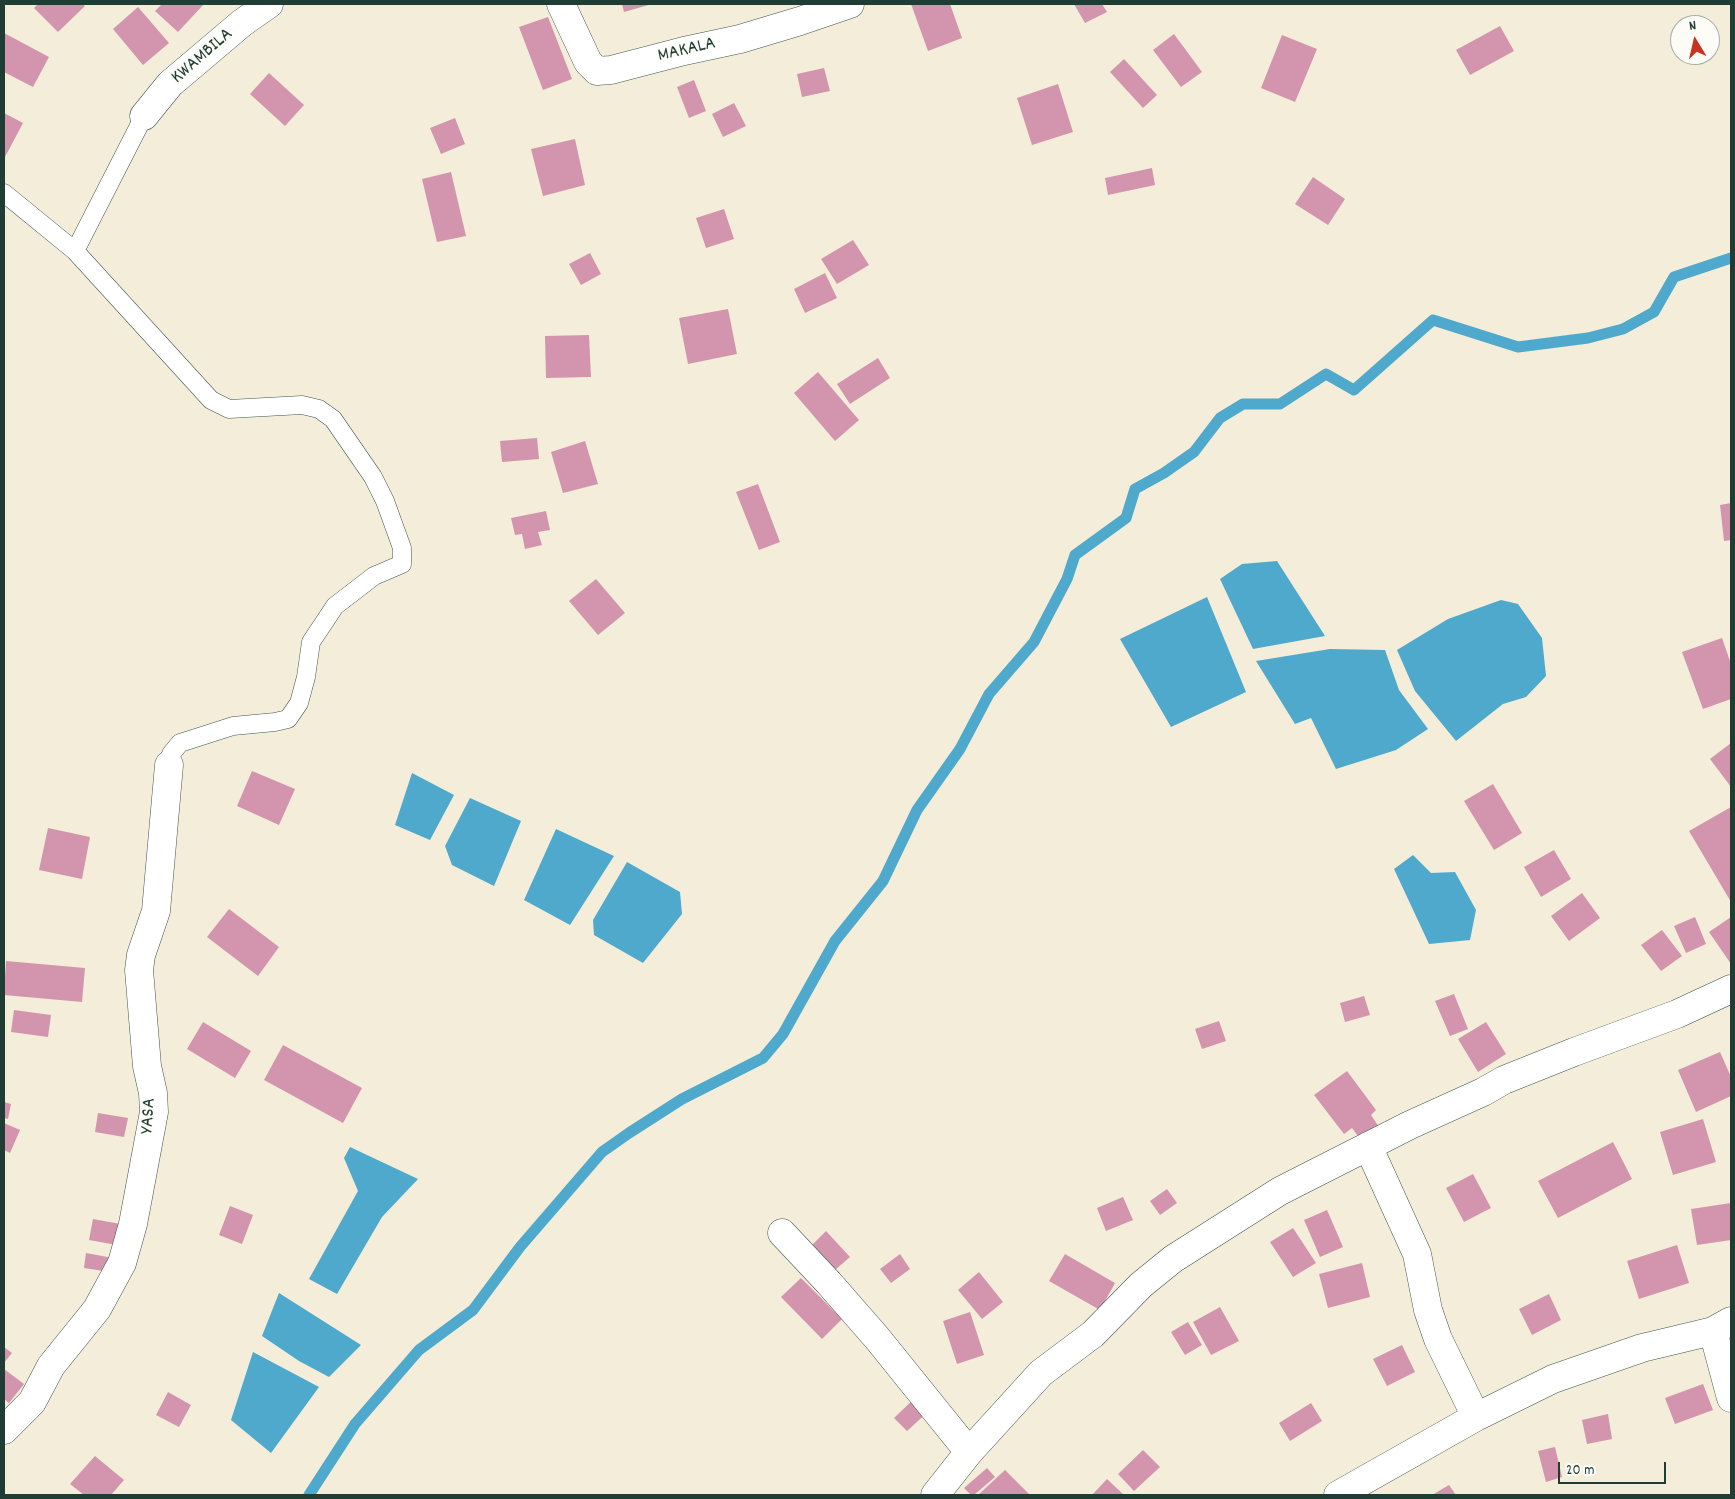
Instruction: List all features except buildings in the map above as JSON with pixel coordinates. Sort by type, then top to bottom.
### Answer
[{"type":"street","name":"KWAMBILA","points":[[144,116],[170,84],[242,23],[269,4]]},
{"type":"street","name":"MAKALA","points":[[561,4],[588,62],[597,71],[611,70],[740,39],[850,4]]},
{"type":"street","name":"YASA","points":[[4,1430],[32,1402],[51,1366],[98,1309],[122,1263],[133,1224],[154,1112],[153,1093],[147,1066],[139,970],[141,956],[157,903],[169,765]]},
{"type":"street","points":[[935,1495],[970,1452],[1041,1374],[1093,1334],[1141,1285],[1173,1259],[1280,1191],[1504,1080],[1677,1014],[1731,989]]},
{"type":"street","points":[[1368,1146],[1417,1254],[1428,1310],[1438,1339],[1476,1417]]},
{"type":"street","points":[[782,1233],[829,1282],[970,1452]]},
{"type":"street","points":[[1338,1495],[1476,1417],[1553,1379],[1642,1348],[1722,1326],[1731,1398]]},
{"type":"lane","points":[[75,251],[144,116]]},
{"type":"lane","points":[[4,193],[75,251],[211,400],[228,409],[302,405],[319,409],[333,419],[373,477],[385,501],[402,548],[402,564],[374,576],[335,606],[330,613],[311,642],[306,677],[299,703],[288,718],[275,722],[233,726],[180,743],[171,754],[169,765]]},
{"type":"water","points":[[1277,561],[1325,636],[1253,649],[1220,579],[1242,564]]},
{"type":"water","points":[[1207,597],[1246,692],[1171,727],[1120,639]]},
{"type":"water","points":[[1501,600],[1518,604],[1542,638],[1546,676],[1526,697],[1503,704],[1456,741],[1415,691],[1397,650],[1448,619]]},
{"type":"water","points":[[1330,649],[1385,650],[1399,690],[1428,729],[1396,750],[1336,769],[1311,718],[1295,724],[1256,661]]},
{"type":"water","points":[[412,773],[454,795],[430,840],[395,825]]},
{"type":"water","points":[[470,798],[521,821],[494,886],[452,865],[445,846]]},
{"type":"water","points":[[556,829],[614,856],[570,925],[524,900]]},
{"type":"water","points":[[1413,855],[1431,873],[1455,872],[1476,910],[1470,940],[1429,944],[1394,869]]},
{"type":"water","points":[[627,862],[680,892],[682,914],[643,963],[594,935],[593,920]]},
{"type":"water","points":[[350,1147],[418,1179],[382,1217],[337,1294],[309,1279],[358,1191],[344,1158]]},
{"type":"water","points":[[279,1293],[361,1345],[329,1377],[299,1361],[262,1336]]},
{"type":"water","points":[[253,1352],[319,1387],[271,1453],[231,1420]]},
{"type":"waterway","points":[[309,1495],[355,1424],[419,1350],[473,1310],[520,1247],[602,1152],[682,1099],[763,1058],[783,1034],[835,941],[883,881],[917,810],[960,749],[989,694],[1034,642],[1067,579],[1075,555],[1126,518],[1135,489],[1164,473],[1194,452],[1220,418],[1243,404],[1280,404],[1326,374],[1354,390],[1433,320],[1518,347],[1588,338],[1623,329],[1654,312],[1674,277],[1731,258]]}]
